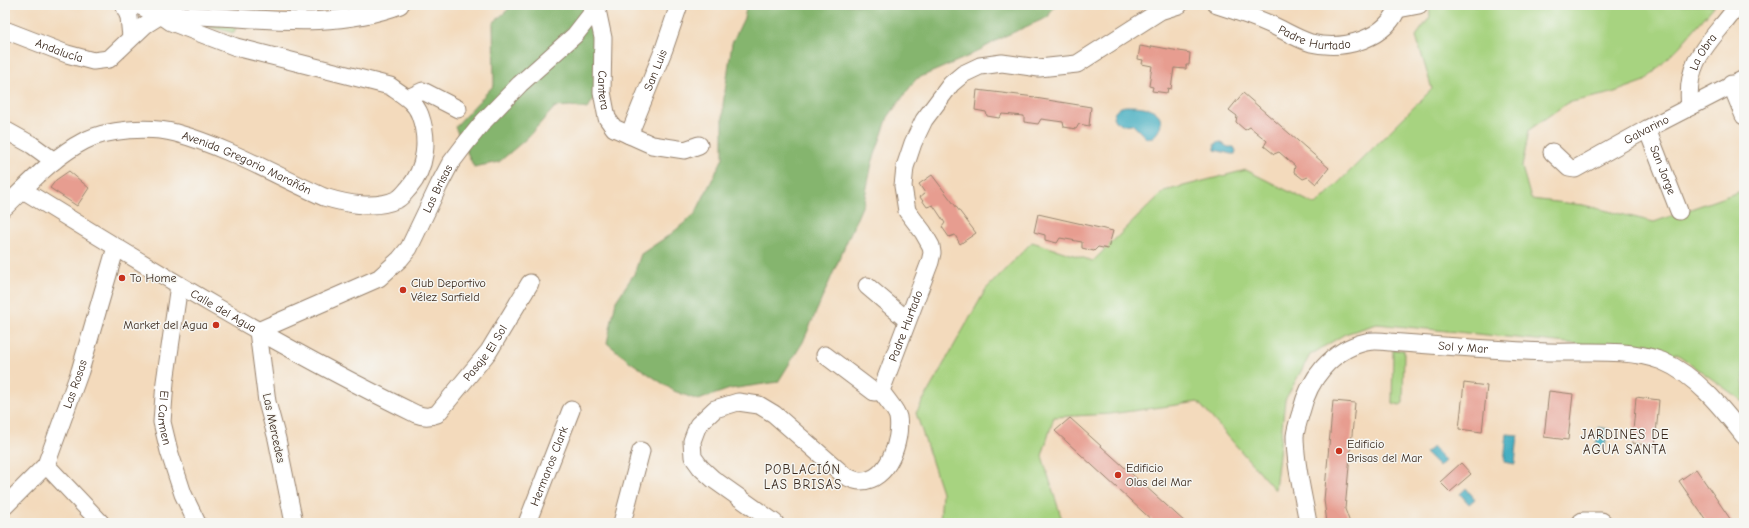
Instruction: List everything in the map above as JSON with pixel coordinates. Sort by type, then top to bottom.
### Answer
[{"type":"main road","points":[[1583,523],[1601,523]]},
{"type":"street","points":[[124,5],[129,18],[131,37]]},
{"type":"street","name":"Avenida Gregorio Marañón","points":[[5,207],[54,161],[85,141],[112,131],[152,130],[175,133],[216,147],[324,197],[342,203],[368,205],[389,202],[400,198],[412,184],[424,160],[424,136],[420,114],[408,98],[390,86],[236,46],[172,22],[161,15],[137,5]]},
{"type":"street","points":[[161,15],[196,14],[292,22],[338,20],[385,11],[400,5]]},
{"type":"street","name":"San Luis","points":[[629,135],[680,5]]},
{"type":"street","name":"Padre Hurtado","points":[[881,391],[930,262],[932,253],[928,241],[907,211],[903,186],[905,167],[913,143],[924,120],[951,84],[963,74],[980,66],[1002,63],[1039,68],[1077,64],[1160,11],[1179,5]]},
{"type":"street","name":"Padre Hurtado","points":[[1217,5],[1258,19],[1311,42],[1330,46],[1351,44],[1369,38],[1386,26],[1399,7]]},
{"type":"street","points":[[1399,7],[1419,5]]},
{"type":"street","name":"La Obra","points":[[1690,107],[1688,93],[1691,77],[1699,54],[1738,5]]},
{"type":"street","name":"Cantera","points":[[596,7],[603,38],[602,92],[607,118],[614,128],[652,144],[685,150],[699,145]]},
{"type":"street","name":"Las Brisas","points":[[258,332],[379,278],[400,259],[409,248],[446,171],[466,144],[501,104],[574,35],[596,7]]},
{"type":"street","name":"Andalucía","points":[[5,30],[67,54],[93,61],[109,59],[145,25],[161,15]]},
{"type":"street","points":[[1738,82],[1744,116]]},
{"type":"street","name":"Galvarino","points":[[1552,152],[1569,168],[1575,169],[1647,129],[1738,82]]},
{"type":"street","points":[[408,98],[423,91],[458,109]]},
{"type":"street","name":"San Jorge","points":[[1647,129],[1679,211]]},
{"type":"street","points":[[5,130],[32,145],[54,161]]},
{"type":"street","name":"Calle del Agua","points":[[23,190],[258,332],[369,391],[416,414],[431,417]]},
{"type":"street","name":"Las Rosas","points":[[5,506],[46,465],[80,371],[116,247]]},
{"type":"street","name":"Pasaje El Sol","points":[[431,417],[437,414],[489,351],[530,283]]},
{"type":"street","name":"El Carmen","points":[[179,285],[165,382],[162,422],[169,451],[183,494],[197,523]]},
{"type":"street","points":[[867,286],[907,320]]},
{"type":"street","name":"Las Mercedes","points":[[258,332],[268,402],[279,447],[294,523]]},
{"type":"street","name":"Sol y Mar","points":[[1308,523],[1296,457],[1295,434],[1304,398],[1314,378],[1333,357],[1343,351],[1366,342],[1390,342],[1548,352],[1619,353],[1662,361],[1681,371],[1699,384],[1744,436]]},
{"type":"street","points":[[775,523],[713,479],[701,468],[693,457],[692,441],[698,425],[715,409],[738,402],[759,405],[774,414],[845,476],[858,481],[876,476],[884,468],[892,456],[897,442],[898,416],[881,391],[874,392],[825,355]]},
{"type":"street","name":"Hermanos Clark","points":[[527,523],[571,410]]},
{"type":"street","points":[[622,523],[641,451]]},
{"type":"street","points":[[46,465],[94,521]]},
{"type":"green space","points":[[513,5],[591,5],[602,87],[587,109],[571,106],[555,107],[526,139],[499,162],[474,167],[455,127],[494,85],[493,23]]},
{"type":"green space","points":[[747,5],[1055,5],[1048,17],[1005,36],[969,56],[916,79],[888,117],[872,163],[864,202],[803,342],[778,382],[730,389],[698,400],[674,391],[629,361],[607,343],[616,301],[634,274],[641,254],[671,234],[695,214],[723,158],[723,105],[732,43],[744,18]]},
{"type":"green space","points":[[1429,5],[1715,5],[1679,47],[1645,81],[1612,93],[1567,103],[1529,130],[1522,167],[1531,199],[1583,205],[1654,222],[1744,190],[1744,402],[1677,354],[1377,324],[1345,334],[1310,355],[1285,400],[1275,490],[1198,402],[1110,414],[1054,417],[1042,456],[1063,523],[940,523],[942,492],[916,413],[986,289],[1032,242],[1093,261],[1164,191],[1246,170],[1316,205],[1432,89],[1416,36],[1430,17]]},
{"type":"green space","points":[[196,23],[237,23],[234,33]]},
{"type":"green space","points":[[1393,350],[1404,350],[1403,403],[1400,405],[1392,403]]},
{"type":"water","points":[[1127,106],[1147,108],[1160,116],[1160,129],[1154,136],[1147,139],[1132,124],[1122,125],[1115,121],[1113,117],[1116,110]]},
{"type":"water","points":[[1220,142],[1228,147],[1234,147],[1236,151],[1235,154],[1215,150],[1215,144]]},
{"type":"water","points":[[1598,427],[1608,429],[1605,448],[1596,446]]},
{"type":"water","points":[[1507,434],[1518,435],[1515,464],[1504,462]]},
{"type":"water","points":[[1433,447],[1445,461],[1439,467],[1425,453]]},
{"type":"water","points":[[1466,488],[1475,499],[1469,504],[1460,494]]},
{"type":"building","points":[[1140,46],[1151,48],[1152,46],[1190,53],[1189,65],[1186,65],[1186,69],[1174,68],[1171,89],[1168,88],[1167,93],[1152,91],[1153,87],[1149,86],[1152,66],[1142,64],[1143,60],[1138,59]]},
{"type":"building","points":[[977,90],[1035,97],[1091,107],[1089,126],[1079,124],[1076,129],[1064,127],[1063,122],[1041,119],[1038,124],[1024,122],[1024,116],[1002,114],[999,118],[987,116],[986,112],[975,110]]},
{"type":"building","points":[[1243,93],[1329,168],[1316,184],[1308,177],[1303,179],[1294,172],[1295,166],[1279,152],[1274,154],[1264,146],[1267,141],[1250,127],[1245,130],[1236,122],[1237,116],[1229,110]]},
{"type":"building","points":[[69,171],[89,188],[77,206],[50,188],[56,180]]},
{"type":"building","points":[[932,175],[976,233],[960,244],[955,235],[949,237],[942,227],[945,223],[933,205],[927,207],[920,197],[925,193],[919,184]]},
{"type":"building","points":[[1038,214],[1113,231],[1108,249],[1098,247],[1094,251],[1082,248],[1082,242],[1060,238],[1057,243],[1045,240],[1045,235],[1034,232]]},
{"type":"building","points":[[1464,383],[1487,386],[1482,432],[1459,429]]},
{"type":"building","points":[[1549,391],[1573,394],[1568,440],[1544,437]]},
{"type":"building","points":[[1636,397],[1659,400],[1655,446],[1632,443]]},
{"type":"building","name":"Edificio Brisas del Mar","points":[[1333,401],[1355,403],[1345,509],[1350,523],[1327,523],[1324,500]]},
{"type":"building","name":"Edificio Olas del Mar","points":[[1070,418],[1186,523],[1155,523],[1055,431]]},
{"type":"building","points":[[1461,463],[1471,474],[1450,492],[1440,482]]},
{"type":"building","points":[[1696,469],[1733,523],[1708,523],[1679,481]]},
{"type":"place","name":"To Home","points":[[122,278]]},
{"type":"place","name":"Club Deportivo Vélez Sarfield","points":[[403,290]]},
{"type":"place","name":"Market del Agua","points":[[216,325]]},
{"type":"place","name":"Edificio Brisas del Mar","points":[[1339,451]]},
{"type":"place","name":"Edificio Olas del Mar","points":[[1118,475]]},
{"type":"district","name":"JARDINES DE AGUA SANTA","points":[[1625,442]]},
{"type":"district","name":"POBLACIÓN LAS BRISAS","points":[[803,476]]}]
